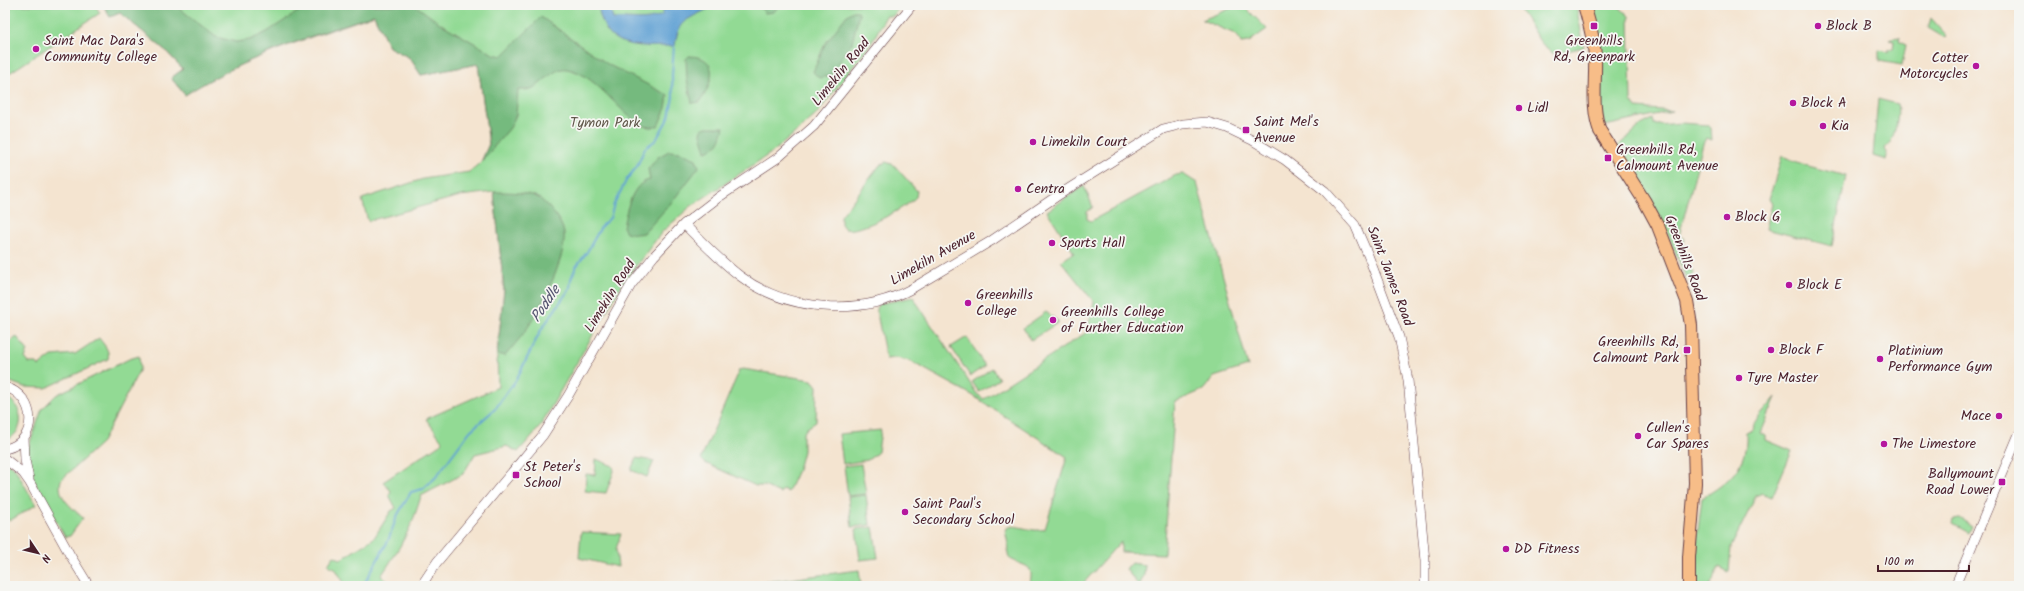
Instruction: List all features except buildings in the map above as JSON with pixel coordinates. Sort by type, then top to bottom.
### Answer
[{"type":"main road","name":"Greenhills Road","points":[[1584,5],[1594,47],[1594,96],[1596,120],[1600,131],[1651,212],[1688,301],[1691,325],[1695,483],[1689,558],[1689,586]]},
{"type":"street","name":"Limekiln Road","points":[[421,586],[456,539],[543,435],[568,396],[635,279],[684,224],[719,197],[778,157],[814,126],[912,5]]},
{"type":"street","name":"Saint James Road","points":[[1080,181],[1162,129],[1183,124],[1207,122],[1227,128],[1279,156],[1316,183],[1344,210],[1355,225],[1368,255],[1402,349],[1408,380],[1426,561],[1425,586]]},
{"type":"street","name":"Limekiln Avenue","points":[[684,224],[740,276],[766,291],[790,300],[810,305],[841,307],[859,305],[898,296],[991,241],[1080,181]]},
{"type":"street","points":[[5,388],[19,394],[29,409],[30,424],[24,437],[16,445],[5,449]]},
{"type":"street","points":[[1955,586],[2019,434]]},
{"type":"street","points":[[24,437],[25,460],[30,483]]},
{"type":"street","points":[[5,459],[23,473],[30,483],[70,556],[89,586]]},
{"type":"green space","name":"Saint Mac Dara's Community College","points":[[15,5],[95,5],[100,13],[8,74],[5,69],[5,11]]},
{"type":"green space","name":"Tymon Park","points":[[103,5],[901,5],[893,16],[886,16],[872,42],[816,115],[774,151],[690,207],[662,232],[623,283],[539,428],[518,452],[507,446],[475,454],[463,474],[421,496],[414,518],[405,538],[381,576],[394,586],[346,586],[335,568],[328,565],[333,557],[335,556],[340,559],[343,558],[374,538],[391,511],[396,508],[389,495],[391,491],[383,482],[443,442],[426,419],[498,387],[497,354],[504,290],[494,192],[460,196],[368,221],[362,199],[423,179],[469,172],[481,162],[489,144],[478,64],[421,75],[410,58],[389,47],[374,15],[253,59],[229,70],[185,95],[171,78],[183,69],[165,50],[120,13],[110,17]]},
{"type":"green space","points":[[103,5],[175,5],[216,37],[236,42],[250,40],[267,32],[308,5],[415,5],[438,22],[493,54],[502,56],[541,17],[609,65],[668,95],[666,108],[658,126],[650,127],[640,124],[631,118],[590,80],[579,73],[567,69],[558,70],[533,88],[528,90],[518,90],[516,115],[510,128],[481,162],[489,144],[478,64],[421,75],[410,58],[389,47],[374,15],[277,49],[206,82],[185,95],[171,78],[183,69],[165,50],[120,13],[110,17]]},
{"type":"green space","points":[[758,5],[779,5],[774,12],[765,13]]},
{"type":"green space","points":[[1239,5],[1243,5],[1267,29],[1249,42],[1241,43],[1235,34],[1202,20]]},
{"type":"green space","points":[[1517,5],[1576,5],[1584,47],[1554,54],[1541,43]]},
{"type":"green space","points":[[1590,5],[1617,5],[1629,16],[1631,101],[1637,108],[1672,111],[1605,126],[1599,107],[1601,47]]},
{"type":"green space","points":[[853,11],[858,11],[859,14],[852,43],[830,76],[819,78],[813,72],[825,44],[847,15]]},
{"type":"green space","points":[[1931,18],[1947,36],[1945,38],[1928,28]]},
{"type":"green space","points":[[1900,37],[1899,42],[1906,45],[1902,65],[1879,61],[1879,50],[1889,52],[1889,49],[1893,49],[1894,41],[1889,40],[1891,38]]},
{"type":"green space","points":[[689,56],[706,61],[710,66],[710,80],[700,102],[692,103],[687,80],[686,59]]},
{"type":"green space","points":[[1878,99],[1897,104],[1898,109],[1894,135],[1885,148],[1887,156],[1886,160],[1873,156]]},
{"type":"green space","points":[[1653,119],[1654,124],[1657,125],[1681,123],[1708,125],[1711,128],[1712,140],[1706,138],[1703,144],[1679,236],[1685,239],[1681,252],[1690,270],[1695,272],[1686,278],[1666,230],[1617,147],[1641,125]]},
{"type":"green space","points":[[706,127],[724,127],[722,136],[717,145],[706,151],[701,134],[702,129]]},
{"type":"green space","points":[[669,151],[680,152],[696,159],[699,167],[671,203],[644,233],[636,234],[626,232],[623,227],[624,221],[634,192],[644,182],[650,180],[648,169],[658,157]]},
{"type":"green space","points":[[1782,156],[1808,166],[1846,176],[1832,246],[1766,229],[1772,204],[1769,199]]},
{"type":"green space","points":[[886,162],[894,165],[917,191],[916,197],[911,202],[893,213],[871,224],[852,229],[845,229],[841,224],[841,216],[880,165]]},
{"type":"green space","points":[[1183,174],[1197,183],[1248,366],[1214,377],[1203,390],[1175,402],[1164,554],[1121,552],[1121,541],[1081,586],[1029,586],[1031,578],[1030,569],[1009,558],[1007,549],[1009,549],[1005,530],[1012,526],[1033,530],[1045,529],[1067,457],[972,395],[910,361],[896,358],[886,359],[876,308],[879,304],[913,297],[977,394],[984,399],[1087,332],[1094,302],[1061,261],[1074,253],[1047,211],[1084,186],[1093,207],[1087,212],[1087,219],[1091,221],[1176,175]]},
{"type":"green space","points":[[494,192],[524,193],[539,198],[550,208],[559,221],[563,229],[564,239],[558,265],[546,296],[526,330],[505,356],[497,354],[504,290]]},
{"type":"green space","points":[[1046,312],[1059,322],[1031,340],[1023,328]]},
{"type":"green space","points":[[17,337],[28,351],[25,358],[29,363],[37,363],[39,366],[52,356],[75,354],[99,338],[105,345],[108,359],[46,388],[24,387],[5,380],[5,345]]},
{"type":"green space","points":[[967,337],[985,366],[970,376],[951,347]]},
{"type":"green space","points":[[139,356],[140,369],[102,442],[61,480],[60,486],[63,497],[83,518],[70,536],[65,537],[29,472],[28,448],[42,409],[56,395],[129,359]]},
{"type":"green space","points":[[992,368],[999,379],[979,392],[972,382]]},
{"type":"green space","points":[[743,369],[812,380],[817,386],[816,422],[807,428],[803,434],[803,451],[798,470],[788,492],[783,489],[780,493],[764,486],[756,486],[705,463],[701,459],[739,370]]},
{"type":"green space","points":[[5,396],[16,406],[19,412],[20,425],[17,432],[5,441]]},
{"type":"green space","points":[[1776,397],[1761,433],[1766,436],[1766,440],[1792,451],[1772,497],[1762,493],[1756,496],[1731,547],[1729,572],[1719,567],[1710,586],[1696,586],[1697,538],[1702,498],[1721,486],[1735,472],[1744,455],[1746,432],[1753,429],[1754,423]]},
{"type":"green space","points":[[881,430],[878,452],[868,460],[843,464],[839,434]]},
{"type":"green space","points":[[636,458],[654,461],[647,477],[631,470]]},
{"type":"green space","points":[[596,459],[613,466],[614,471],[606,493],[585,491],[586,474],[595,475]]},
{"type":"green space","points":[[5,462],[14,467],[36,505],[9,521],[5,514]]},
{"type":"green space","points":[[861,464],[866,494],[848,496],[844,466]]},
{"type":"green space","points":[[866,495],[870,525],[852,527],[848,497]]},
{"type":"green space","points":[[1959,518],[1972,526],[1969,533],[1953,524],[1954,519]]},
{"type":"green space","points":[[873,527],[878,558],[860,560],[856,529]]},
{"type":"green space","points":[[581,532],[621,534],[616,549],[618,567],[579,558]]},
{"type":"green space","points":[[1131,563],[1145,565],[1144,575],[1139,586],[1126,569]]},
{"type":"green space","points":[[859,570],[861,586],[742,586],[742,585]]},
{"type":"water","points":[[600,5],[614,5],[611,11],[613,19],[638,20],[650,19],[662,15],[665,5],[715,5],[690,18],[682,24],[678,31],[675,46],[644,46],[624,43],[608,32],[600,16]]},
{"type":"waterway","name":"Poddle","points":[[363,586],[388,541],[397,516],[411,492],[423,489],[436,477],[470,431],[495,409],[516,380],[541,330],[570,288],[571,279],[576,267],[587,252],[602,225],[610,218],[614,204],[627,179],[636,168],[645,148],[656,140],[669,117],[673,97],[672,76],[674,44]]},
{"type":"place","name":"Greenhills Rd, Greenpark","points":[[1594,26]]},
{"type":"place","name":"Block B","points":[[1818,26]]},
{"type":"place","name":"Saint Mac Dara's Community College","points":[[36,49]]},
{"type":"place","name":"Cotter Motorcycles","points":[[1976,66]]},
{"type":"place","name":"Block A","points":[[1793,103]]},
{"type":"place","name":"Lidl","points":[[1519,108]]},
{"type":"place","name":"Kia","points":[[1823,126]]},
{"type":"place","name":"Saint Mel's Avenue","points":[[1246,130]]},
{"type":"place","name":"Limekiln Court","points":[[1033,142]]},
{"type":"place","name":"Greenhills Rd, Calmount Avenue","points":[[1608,158]]},
{"type":"place","name":"Centra","points":[[1018,189]]},
{"type":"place","name":"Block G","points":[[1727,217]]},
{"type":"place","name":"Sports Hall","points":[[1052,243]]},
{"type":"place","name":"Block E","points":[[1789,285]]},
{"type":"place","name":"Greenhills College","points":[[968,303]]},
{"type":"place","name":"Greenhills College of Further Education","points":[[1053,320]]},
{"type":"place","name":"Greenhills Rd, Calmount Park","points":[[1687,350]]},
{"type":"place","name":"Block F","points":[[1771,350]]},
{"type":"place","name":"Platinium Performance Gym","points":[[1880,359]]},
{"type":"place","name":"Tyre Master","points":[[1739,378]]},
{"type":"place","name":"Mace","points":[[1999,416]]},
{"type":"place","name":"Cullen's Car Spares","points":[[1638,436]]},
{"type":"place","name":"The Limestore","points":[[1884,444]]},
{"type":"place","name":"St Peter's School","points":[[516,475]]},
{"type":"place","name":"Ballymount Road Lower","points":[[2002,482]]},
{"type":"place","name":"Saint Paul's Secondary School","points":[[905,512]]},
{"type":"place","name":"DD Fitness","points":[[1506,549]]}]
